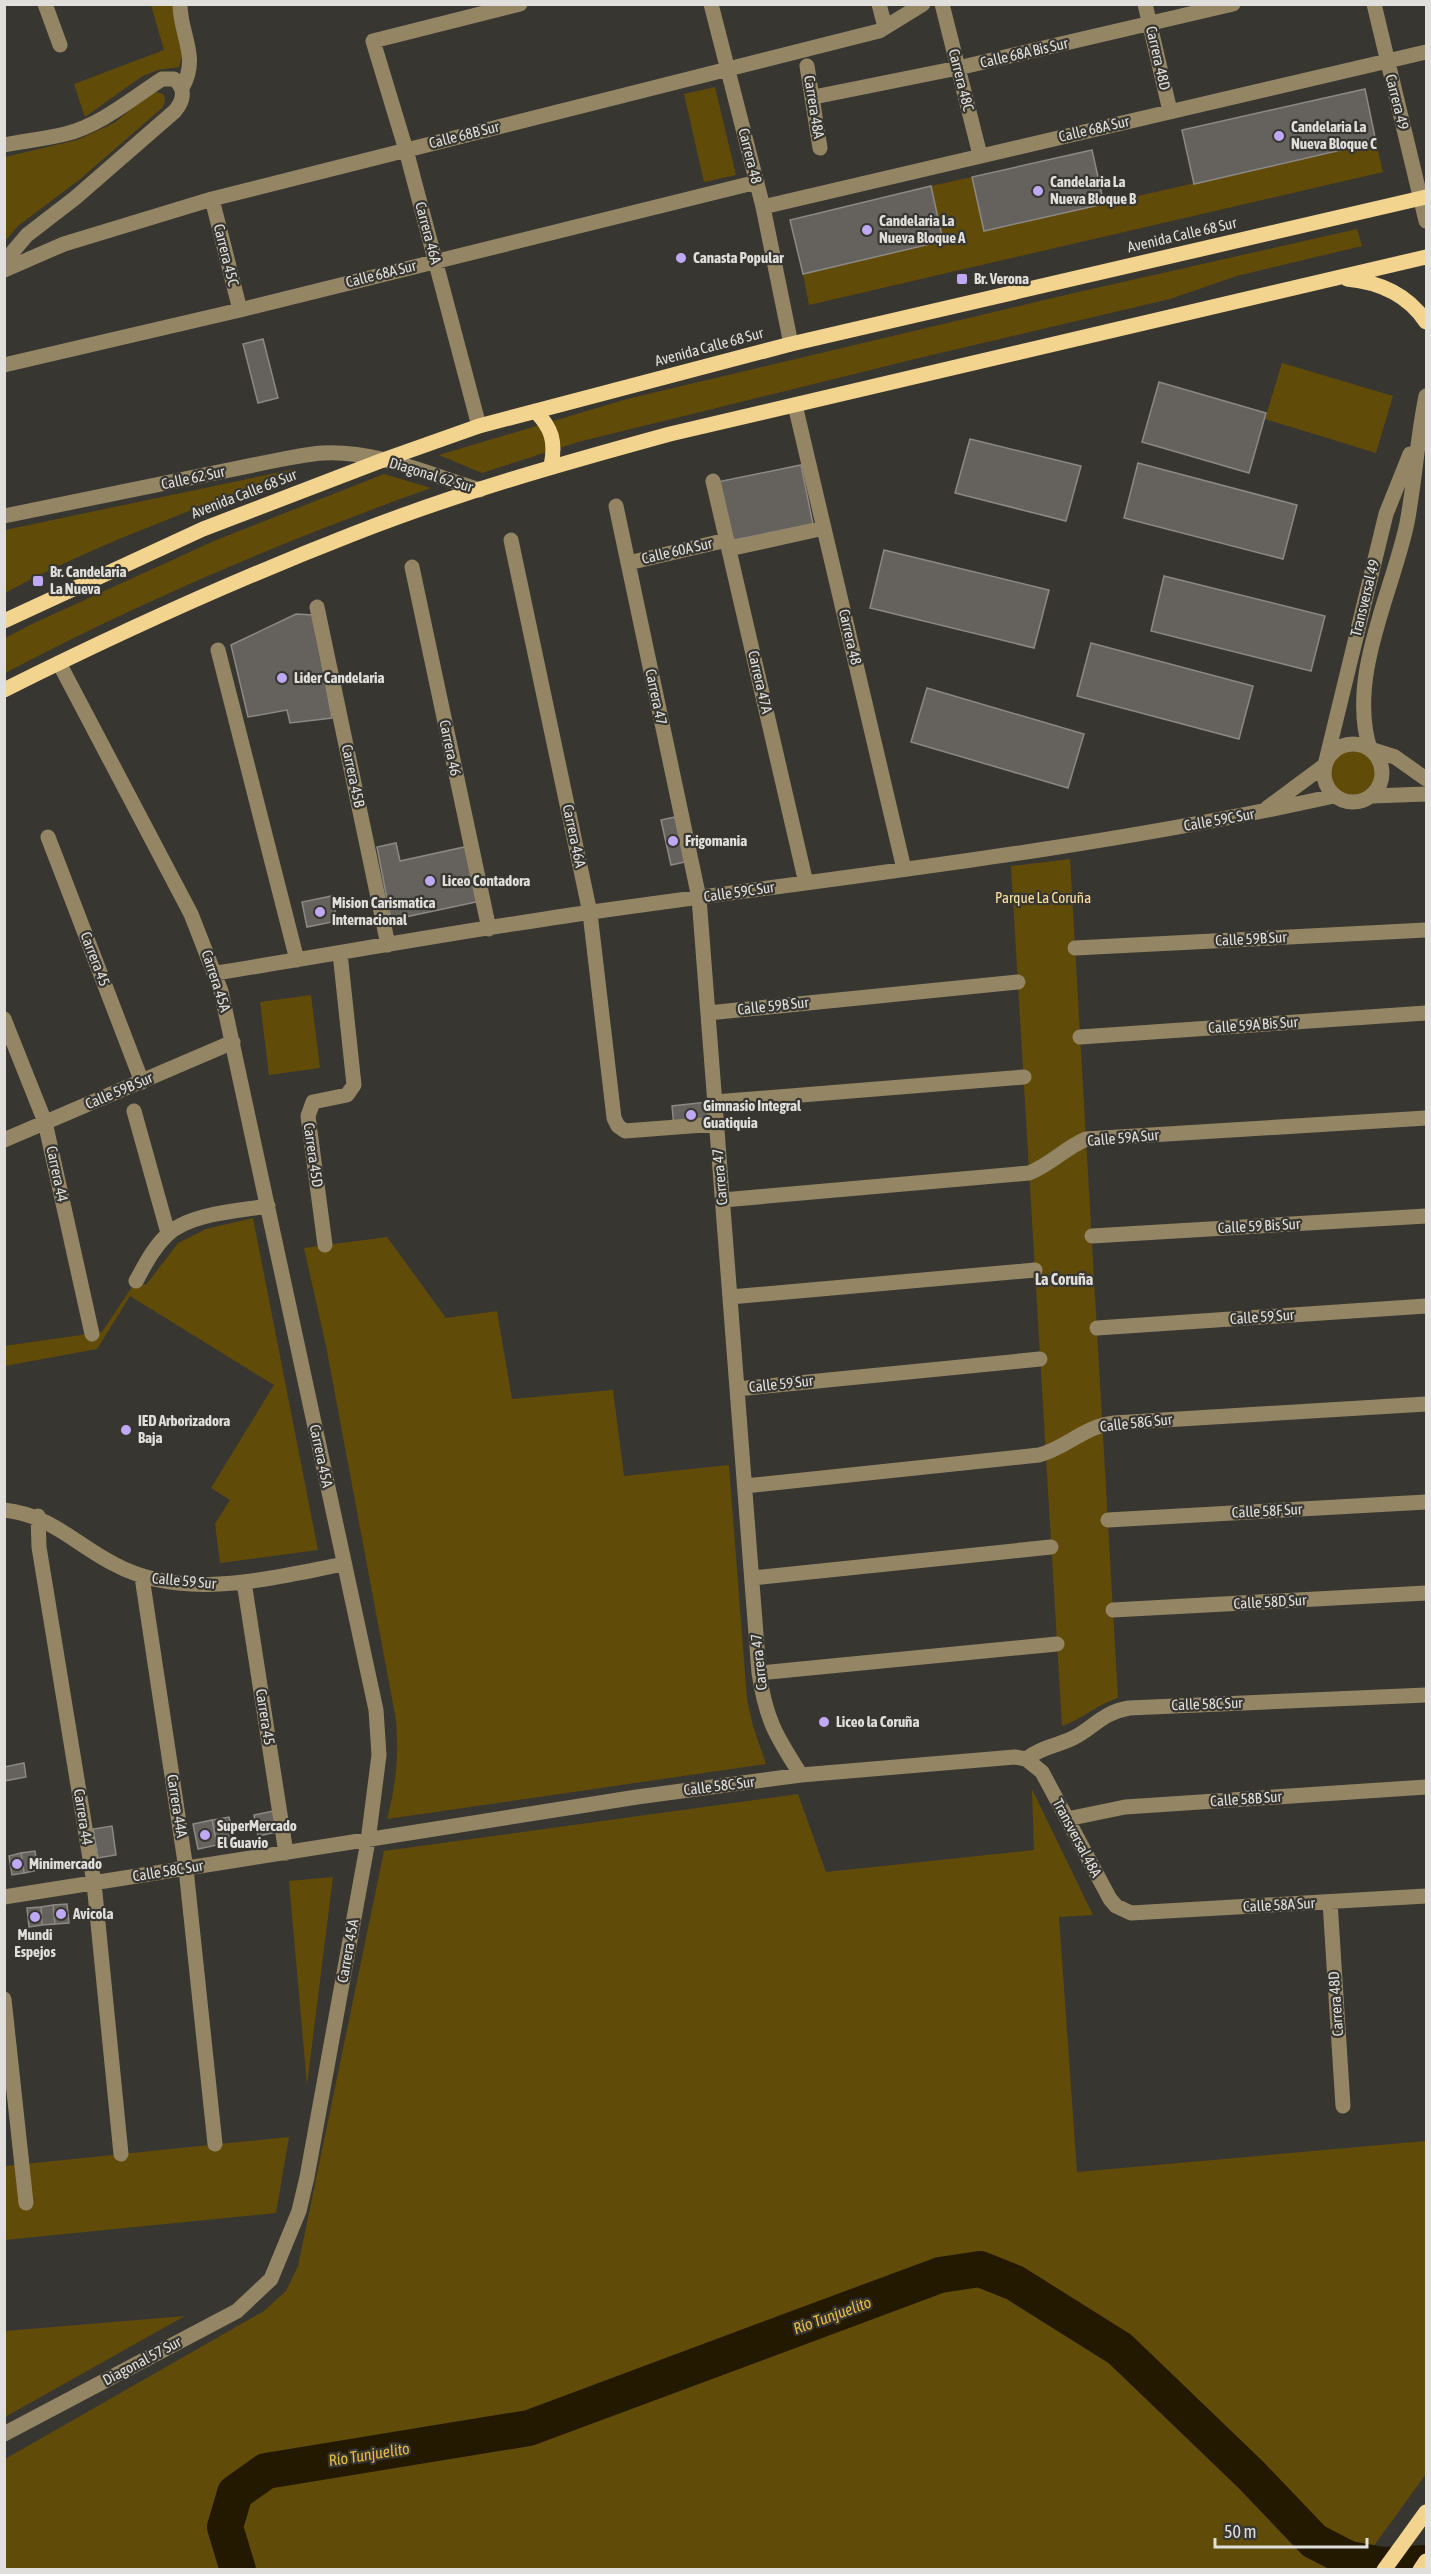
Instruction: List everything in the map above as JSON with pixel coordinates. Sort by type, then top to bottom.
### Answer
[{"type":"main road","name":"Avenida Calle 68 Sur","points":[[4,621],[204,529],[382,460],[479,426],[791,344],[1424,198]]},
{"type":"main road","points":[[4,690],[255,573],[355,533],[551,466],[670,434],[1426,257]]},
{"type":"main road","points":[[1335,278],[1377,284],[1410,303],[1426,322]]},
{"type":"main road","points":[[535,411],[546,421],[553,435],[554,451],[551,466]]},
{"type":"main road","points":[[1384,2570],[1426,2512]]},
{"type":"main road","points":[[1420,2570],[1426,2561]]},
{"type":"street","points":[[45,4],[60,45]]},
{"type":"street","points":[[180,4],[191,57],[187,79],[182,88]]},
{"type":"street","name":"Carrera 46A","points":[[479,426],[406,150],[373,40],[520,4]]},
{"type":"street","name":"Carrera 48","points":[[711,4],[729,67],[763,207],[791,344]]},
{"type":"street","points":[[879,4],[885,27]]},
{"type":"street","name":"Calle 68B Sur","points":[[4,270],[64,244],[212,199],[879,31],[923,4]]},
{"type":"street","name":"Carrera 48C","points":[[942,4],[980,155]]},
{"type":"street","name":"Carrera 48D","points":[[1145,4],[1170,111]]},
{"type":"street","name":"Calle 68A Bis Sur","points":[[814,97],[958,68],[1233,4]]},
{"type":"street","name":"Carrera 49","points":[[1374,4],[1424,198]]},
{"type":"street","name":"Calle 68A Sur","points":[[763,207],[1426,52]]},
{"type":"street","name":"Carrera 48A","points":[[807,66],[814,97],[820,148]]},
{"type":"street","points":[[4,145],[77,130],[103,118],[167,78],[176,81],[182,88],[183,97],[175,111],[75,198],[27,235],[4,262]]},
{"type":"street","name":"Calle 68A Sur","points":[[4,365],[240,310],[757,182]]},
{"type":"street","points":[[1424,198],[1426,221]]},
{"type":"street","name":"Carrera 45C","points":[[212,199],[240,310]]},
{"type":"street","name":"Transversal 49","points":[[1370,749],[1363,717],[1364,694],[1383,609],[1407,522],[1418,435],[1426,396]]},
{"type":"street","name":"Carrera 48","points":[[795,405],[904,869]]},
{"type":"street","name":"Transversal 49","points":[[1324,765],[1386,514],[1418,435]]},
{"type":"street","name":"Calle 62 Sur","points":[[4,516],[296,457],[323,453],[346,453],[382,460]]},
{"type":"street","name":"Diagonal 62 Sur","points":[[382,460],[480,490]]},
{"type":"street","name":"Carrera 47A","points":[[713,481],[806,883]]},
{"type":"street","name":"Carrera 47","points":[[616,506],[699,898],[763,1702],[774,1734],[801,1775]]},
{"type":"street","name":"Calle 60A Sur","points":[[628,563],[824,528]]},
{"type":"street","name":"Carrera 46A","points":[[511,540],[590,913],[614,1118],[618,1126],[625,1131],[716,1124]]},
{"type":"street","name":"Carrera 46","points":[[412,567],[489,929]]},
{"type":"street","name":"Carrera 45B","points":[[317,607],[388,945]]},
{"type":"street","points":[[218,650],[297,960]]},
{"type":"street","name":"Carrera 45A","points":[[59,663],[191,914],[216,973],[233,1042],[376,1710],[379,1755],[368,1840],[302,2199],[272,2279]]},
{"type":"street","points":[[1426,779],[1395,757],[1360,744],[1345,745],[1332,752],[1324,765],[1324,781],[1334,796],[1340,800],[1355,803],[1372,796],[1426,794]]},
{"type":"street","points":[[1370,749],[1378,758],[1382,775],[1380,784],[1372,796]]},
{"type":"street","name":"Calle 59C Sur","points":[[1262,812],[1324,765]]},
{"type":"street","name":"Calle 59C Sur","points":[[216,973],[590,913],[1070,846],[1262,812],[1334,796]]},
{"type":"street","name":"Carrera 45","points":[[48,837],[142,1082]]},
{"type":"street","name":"Calle 59B Sur","points":[[1076,948],[1426,930]]},
{"type":"street","name":"Carrera 45D","points":[[325,1245],[308,1116],[313,1102],[347,1095],[354,1085],[340,953]]},
{"type":"street","name":"Calle 59B Sur","points":[[708,1013],[1018,982]]},
{"type":"street","name":"Calle 59A Bis Sur","points":[[1080,1036],[1426,1012]]},
{"type":"street","name":"Carrera 44","points":[[4,1019],[45,1122],[92,1334]]},
{"type":"street","name":"Calle 59B Sur","points":[[4,1140],[233,1042]]},
{"type":"street","points":[[715,1102],[1023,1077]]},
{"type":"street","points":[[134,1111],[168,1233]]},
{"type":"street","name":"Calle 59A Sur","points":[[723,1200],[1029,1173],[1086,1139],[1426,1118]]},
{"type":"street","points":[[136,1281],[148,1258],[168,1233],[196,1218],[268,1206]]},
{"type":"street","name":"Calle 59 Bis Sur","points":[[1092,1236],[1426,1216]]},
{"type":"street","points":[[730,1297],[1035,1270]]},
{"type":"street","name":"Calle 59 Sur","points":[[1097,1328],[1426,1306]]},
{"type":"street","name":"Calle 59 Sur","points":[[737,1389],[1040,1359]]},
{"type":"street","name":"Calle 58G Sur","points":[[745,1486],[1039,1455],[1058,1449],[1081,1433],[1103,1424],[1426,1404]]},
{"type":"street","name":"Calle 58F Sur","points":[[1108,1520],[1426,1502]]},
{"type":"street","name":"Calle 59 Sur","points":[[4,1510],[38,1516],[113,1564],[142,1577],[186,1583],[227,1584],[344,1564]]},
{"type":"street","name":"Carrera 44","points":[[38,1516],[39,1547],[94,1883],[121,2154]]},
{"type":"street","points":[[752,1578],[1051,1547]]},
{"type":"street","name":"Carrera 44A","points":[[142,1577],[186,1869],[215,2144]]},
{"type":"street","name":"Carrera 45","points":[[244,1581],[286,1853]]},
{"type":"street","name":"Calle 58D Sur","points":[[1113,1610],[1426,1593]]},
{"type":"street","points":[[759,1673],[1057,1644]]},
{"type":"street","name":"Calle 58C Sur","points":[[4,1896],[637,1797],[801,1775],[956,1760],[1000,1757],[1026,1759],[1043,1748],[1076,1737],[1099,1719],[1130,1708],[1426,1695]]},
{"type":"street","name":"Transversal 48A","points":[[1026,1759],[1042,1772],[1110,1899],[1116,1906],[1131,1913]]},
{"type":"street","name":"Calle 58B Sur","points":[[1067,1819],[1125,1807],[1426,1787]]},
{"type":"street","name":"Calle 58A Sur","points":[[1131,1913],[1426,1896]]},
{"type":"street","name":"Carrera 48D","points":[[1330,1902],[1343,2106]]},
{"type":"street","points":[[4,1999],[26,2203]]},
{"type":"street","name":"Diagonal 57 Sur","points":[[4,2434],[237,2311],[272,2279]]},
{"type":"green space","points":[[151,5],[173,5],[182,44],[179,67],[158,70],[141,77],[85,117],[74,84],[164,50]]},
{"type":"green space","points":[[715,87],[736,175],[704,182],[684,94]]},
{"type":"green space","points":[[158,92],[164,95],[165,102],[162,108],[79,180],[18,226],[5,241],[5,157],[77,140],[114,123],[151,93]]},
{"type":"green space","points":[[1376,142],[1383,172],[809,305],[803,274],[943,241],[931,186],[972,177],[984,231]]},
{"type":"green space","points":[[1357,229],[1362,246],[1237,276],[1170,299],[578,442],[482,473],[439,455],[627,399],[1061,296]]},
{"type":"green space","points":[[1282,363],[1393,396],[1376,453],[1265,419]]},
{"type":"green space","points":[[295,469],[112,542],[5,593],[5,530]]},
{"type":"green space","points":[[384,474],[431,488],[268,550],[215,573],[109,621],[5,673],[5,638],[214,541]]},
{"type":"green space","points":[[1347,745],[1359,745],[1374,753],[1382,768],[1382,780],[1374,795],[1359,803],[1347,803],[1332,795],[1324,780],[1324,768],[1332,753]]},
{"type":"green space","name":"Parque La Coruña","points":[[1070,859],[1118,1698],[1062,1726],[1011,866]]},
{"type":"green space","points":[[311,995],[320,1068],[269,1075],[260,1002]]},
{"type":"green space","points":[[253,1218],[318,1550],[220,1563],[215,1524],[230,1500],[211,1488],[274,1385],[130,1296],[97,1349],[5,1366],[4,1346],[102,1332],[136,1281],[146,1285],[178,1243],[206,1229]]},
{"type":"green space","points":[[387,1237],[446,1318],[497,1311],[512,1399],[613,1390],[624,1476],[729,1465],[747,1699],[753,1726],[766,1764],[387,1819],[396,1770],[396,1720],[326,1346],[304,1248]]},
{"type":"green space","points":[[1032,1789],[1093,1915],[1059,1917],[1077,2172],[1426,2141],[1426,2474],[1357,2569],[5,2569],[5,2459],[264,2311],[286,2291],[298,2266],[384,1851],[798,1794],[826,1872],[1034,1850]]},
{"type":"green space","points":[[333,1877],[307,2085],[289,1881]]},
{"type":"green space","points":[[289,2137],[276,2213],[5,2240],[5,2166]]},
{"type":"green space","points":[[185,2316],[5,2417],[5,2331]]},
{"type":"building","name":"Candelaria La Nueva Bloque C","points":[[1365,89],[1376,142],[1194,184],[1182,130]]},
{"type":"building","name":"Candelaria La Nueva Bloque B","points":[[1092,150],[1104,204],[984,231],[972,177]]},
{"type":"building","name":"Candelaria La Nueva Bloque A","points":[[931,186],[943,241],[803,274],[790,220]]},
{"type":"building","points":[[263,339],[278,398],[258,403],[243,344]]},
{"type":"building","points":[[1159,382],[1266,413],[1249,473],[1142,442]]},
{"type":"building","points":[[970,439],[1081,466],[1066,521],[955,493]]},
{"type":"building","points":[[1138,463],[1297,505],[1283,559],[1124,518]]},
{"type":"building","points":[[801,465],[813,524],[729,541],[717,482]]},
{"type":"building","points":[[884,550],[1049,590],[1034,648],[870,608]]},
{"type":"building","points":[[1164,576],[1325,616],[1311,671],[1151,631]]},
{"type":"building","name":"Lider Candelaria","points":[[296,614],[313,615],[332,718],[290,723],[287,710],[248,717],[231,645]]},
{"type":"building","points":[[1091,643],[1253,686],[1239,739],[1077,696]]},
{"type":"building","points":[[927,688],[1084,734],[1068,788],[911,742]]},
{"type":"building","name":"Frigomania","points":[[675,817],[685,862],[671,865],[661,820]]},
{"type":"building","name":"Liceo Contadora","points":[[396,843],[400,861],[469,846],[481,901],[391,920],[377,847]]},
{"type":"building","name":"Mision Carismatica Internacional","points":[[332,896],[337,921],[307,927],[302,902]]},
{"type":"building","name":"Gimnasio Integral Guatiquia","points":[[707,1102],[709,1124],[674,1127],[672,1106]]},
{"type":"building","points":[[24,1763],[26,1777],[4,1781],[4,1767]]},
{"type":"building","points":[[274,1811],[277,1832],[258,1836],[254,1815]]},
{"type":"building","points":[[229,1817],[234,1842],[217,1845],[212,1820]]},
{"type":"building","name":"SuperMercado El Guavio","points":[[212,1820],[217,1845],[198,1849],[193,1824]]},
{"type":"building","points":[[112,1826],[116,1855],[98,1858],[93,1829]]},
{"type":"building","points":[[35,1851],[38,1870],[24,1873],[21,1853]]},
{"type":"building","name":"Minimercado","points":[[21,1853],[24,1873],[12,1875],[9,1856]]},
{"type":"building","name":"Avicola","points":[[67,1904],[69,1923],[55,1924],[53,1905]]},
{"type":"building","points":[[53,1905],[55,1924],[42,1925],[41,1907]]},
{"type":"building","name":"Mundi Espejos","points":[[41,1907],[42,1925],[29,1927],[27,1908]]},
{"type":"waterway","name":"Río Tunjuelito","points":[[238,2570],[225,2527],[235,2493],[266,2471],[529,2428],[940,2275],[980,2269],[1015,2283],[1120,2349],[1251,2475],[1314,2541],[1349,2559],[1383,2565],[1426,2563]]},
{"type":"place","name":"Candelaria La Nueva Bloque C","points":[[1279,136]]},
{"type":"place","name":"Candelaria La Nueva Bloque B","points":[[1038,191]]},
{"type":"place","name":"Candelaria La Nueva Bloque A","points":[[867,230]]},
{"type":"place","name":"Canasta Popular","points":[[681,258]]},
{"type":"place","name":"Br. Verona","points":[[962,279]]},
{"type":"place","name":"Br. Candelaria La Nueva","points":[[38,581]]},
{"type":"place","name":"Lider Candelaria","points":[[282,678]]},
{"type":"place","name":"Frigomania","points":[[673,841]]},
{"type":"place","name":"Liceo Contadora","points":[[430,881]]},
{"type":"place","name":"Mision Carismatica Internacional","points":[[320,912]]},
{"type":"place","name":"Gimnasio Integral Guatiquia","points":[[691,1115]]},
{"type":"place","name":"IED Arborizadora Baja","points":[[126,1430]]},
{"type":"place","name":"Liceo la Coruña","points":[[824,1722]]},
{"type":"place","name":"SuperMercado El Guavio","points":[[205,1835]]},
{"type":"place","name":"Minimercado","points":[[17,1864]]},
{"type":"place","name":"Avicola","points":[[61,1914]]},
{"type":"place","name":"Mundi Espejos","points":[[35,1917]]},
{"type":"district","name":"La Coruña","points":[[1064,1279]]}]
